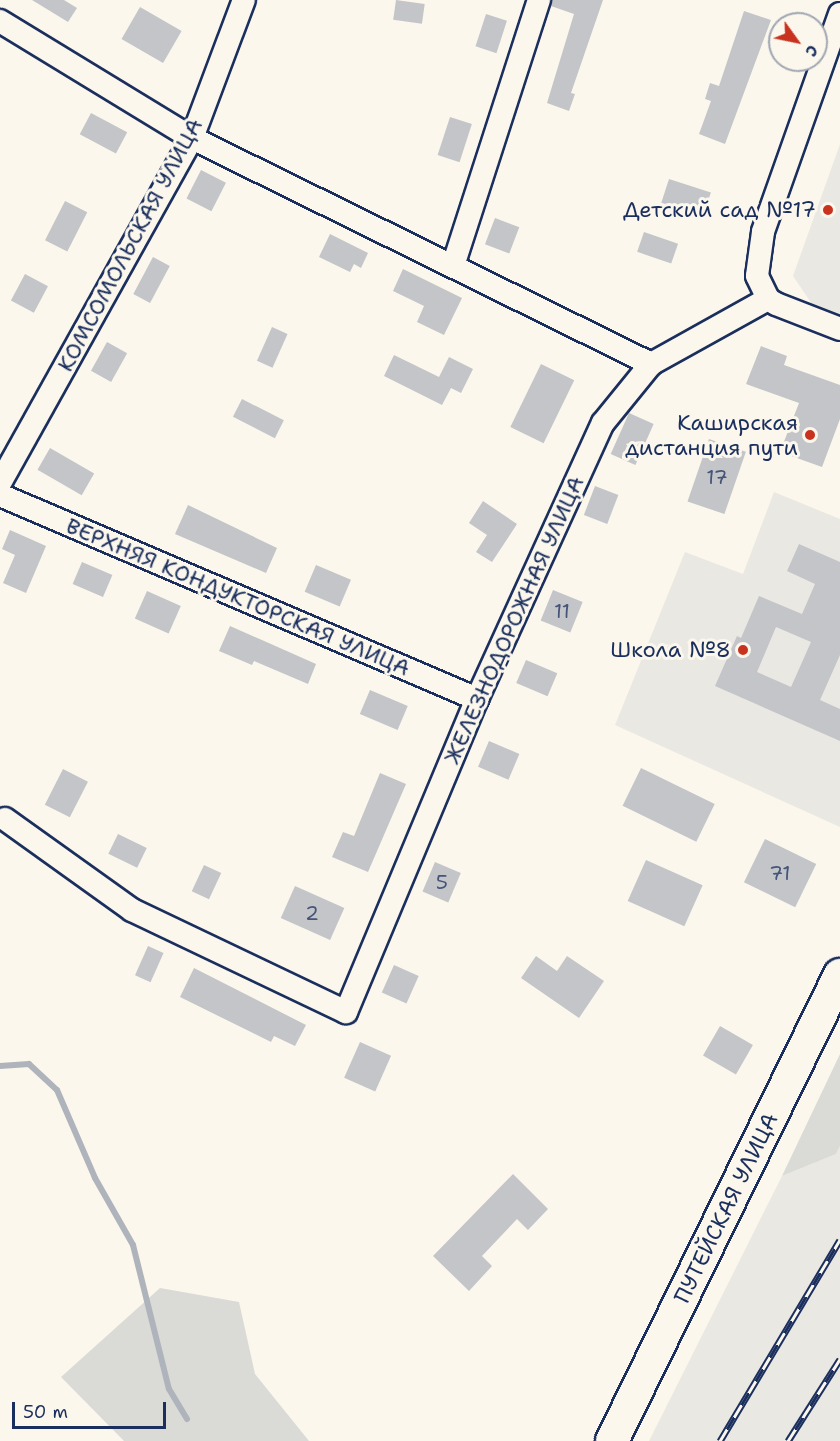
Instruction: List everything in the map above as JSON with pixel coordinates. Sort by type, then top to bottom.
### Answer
[{"type":"main road","name":"ПУТЕЙСКАЯ УЛИЦА","points":[[612,1441],[840,975]]},
{"type":"street","name":"КОМСОМОЛЬСКАЯ УЛИЦА","points":[[0,483],[192,138],[244,0]]},
{"type":"street","points":[[453,266],[539,0]]},
{"type":"street","points":[[840,14],[763,232],[757,276],[768,299],[840,329]]},
{"type":"street","points":[[0,21],[192,138],[651,364]]},
{"type":"street","name":"ЖЕЛЕЗНОДОРОЖНАЯ УЛИЦА","points":[[5,819],[132,910],[346,1012],[477,699],[603,423],[651,364],[768,299]]},
{"type":"street","name":"ВЕРХНЯЯ КОНДУКТОРСКАЯ УЛИЦА","points":[[0,495],[477,699]]},
{"type":"shaded area","name":"Детский сад №17","points":[[840,144],[840,317],[814,307],[793,276]]},
{"type":"shaded area","name":"Школа №8","points":[[774,492],[840,519],[840,827],[615,725],[685,552],[743,574]]},
{"type":"shaded area","points":[[840,1054],[840,1146],[836,1154],[782,1176]]},
{"type":"shaded area","points":[[840,1146],[840,1441],[649,1441],[782,1176],[836,1154]]},
{"type":"shaded area","points":[[160,1288],[239,1302],[255,1374],[309,1441],[124,1441],[61,1377]]},
{"type":"building","points":[[32,0],[64,0],[77,8],[68,22]]},
{"type":"building","points":[[396,0],[425,4],[422,24],[393,20]]},
{"type":"building","points":[[552,0],[603,0],[571,93],[575,94],[569,111],[547,103],[574,14],[551,6]]},
{"type":"building","points":[[140,7],[182,31],[163,63],[122,39]]},
{"type":"building","points":[[744,11],[768,19],[768,28],[725,144],[699,134],[711,101],[705,99],[710,83],[719,86]]},
{"type":"building","points":[[486,14],[507,21],[496,53],[475,46]]},
{"type":"building","points":[[91,113],[127,132],[116,153],[80,134]]},
{"type":"building","points":[[450,117],[472,124],[460,162],[438,155]]},
{"type":"building","points":[[201,170],[226,183],[211,211],[186,199]]},
{"type":"building","points":[[669,179],[711,193],[703,216],[661,203]]},
{"type":"building","points":[[65,201],[87,212],[67,252],[45,240]]},
{"type":"building","points":[[495,218],[519,227],[509,253],[485,244]]},
{"type":"building","points":[[644,232],[678,244],[671,264],[637,252]]},
{"type":"building","points":[[330,234],[368,253],[361,268],[354,264],[350,272],[319,257]]},
{"type":"building","points":[[153,257],[170,266],[150,303],[133,294]]},
{"type":"building","points":[[403,269],[462,298],[444,335],[417,322],[424,306],[393,291]]},
{"type":"building","points":[[25,274],[48,286],[34,313],[11,300]]},
{"type":"building","points":[[272,327],[288,334],[272,368],[257,361]]},
{"type":"building","points":[[107,342],[127,353],[111,382],[91,371]]},
{"type":"building","name":"Каширская дистанция пути","points":[[761,346],[787,356],[784,365],[840,385],[840,419],[822,467],[780,452],[799,403],[746,384]]},
{"type":"building","points":[[394,355],[439,377],[449,357],[473,369],[461,393],[451,388],[442,405],[384,376]]},
{"type":"building","points":[[541,364],[574,380],[544,443],[510,427]]},
{"type":"building","points":[[242,399],[284,420],[275,438],[233,417]]},
{"type":"building","points":[[629,413],[654,424],[635,465],[611,454]]},
{"type":"building","points":[[709,439],[746,452],[724,514],[688,501]]},
{"type":"building","points":[[50,448],[94,474],[82,495],[38,470]]},
{"type":"building","points":[[595,486],[618,495],[607,524],[584,515]]},
{"type":"building","points":[[483,501],[517,524],[492,562],[476,552],[487,535],[469,523]]},
{"type":"building","points":[[188,505],[277,548],[266,573],[175,534]]},
{"type":"building","points":[[10,530],[46,546],[26,593],[3,583],[15,555],[2,549]]},
{"type":"building","points":[[799,544],[840,562],[840,655],[820,700],[840,709],[840,741],[715,686],[737,636],[741,638],[759,596],[802,614],[815,584],[787,571]],"holes":[[[776,627],[811,642],[791,687],[757,672]]]},
{"type":"building","points":[[82,562],[112,575],[103,597],[73,584]]},
{"type":"building","points":[[316,565],[351,580],[340,607],[305,592]]},
{"type":"building","points":[[553,590],[583,602],[570,633],[541,621]]},
{"type":"building","points":[[147,591],[181,606],[169,633],[135,618]]},
{"type":"building","points":[[230,626],[316,664],[308,684],[254,661],[252,665],[219,651]]},
{"type":"building","points":[[526,660],[557,673],[548,696],[516,683]]},
{"type":"building","points":[[370,690],[408,706],[398,730],[360,714]]},
{"type":"building","points":[[489,741],[519,754],[508,780],[478,767]]},
{"type":"building","points":[[641,768],[715,804],[696,842],[623,806]]},
{"type":"building","points":[[63,769],[88,782],[70,817],[45,805]]},
{"type":"building","points":[[380,773],[406,784],[368,872],[332,857],[343,832],[354,836]]},
{"type":"building","points":[[118,834],[147,848],[137,868],[108,854]]},
{"type":"building","points":[[765,839],[816,864],[795,907],[744,882]]},
{"type":"building","points":[[646,860],[703,885],[684,926],[628,901]]},
{"type":"building","points":[[435,862],[461,873],[448,902],[422,891]]},
{"type":"building","points":[[204,865],[221,873],[209,899],[192,891]]},
{"type":"building","points":[[295,886],[344,908],[330,940],[281,918]]},
{"type":"building","points":[[148,946],[164,953],[151,982],[135,975]]},
{"type":"building","points":[[536,956],[557,971],[567,956],[604,981],[579,1018],[521,978]]},
{"type":"building","points":[[394,965],[419,976],[406,1003],[382,992]]},
{"type":"building","points":[[194,968],[306,1025],[295,1046],[274,1036],[271,1042],[180,997]]},
{"type":"building","points":[[720,1026],[753,1045],[736,1074],[703,1055]]},
{"type":"building","points":[[360,1042],[391,1056],[375,1091],[344,1078]]},
{"type":"building","points":[[513,1174],[548,1209],[528,1230],[517,1219],[482,1256],[492,1266],[469,1291],[433,1256]]},
{"type":"waterway","points":[[0,1066],[29,1064],[57,1090],[95,1178],[133,1245],[169,1389],[187,1419]]},
{"type":"railway","points":[[720,1441],[840,1240]]},
{"type":"railway","points":[[788,1441],[840,1359]]},
{"type":"place","name":"Детский сад №17","points":[[828,210]]},
{"type":"place","name":"Каширская дистанция пути","points":[[810,435]]},
{"type":"place","name":"Школа №8","points":[[743,650]]}]
